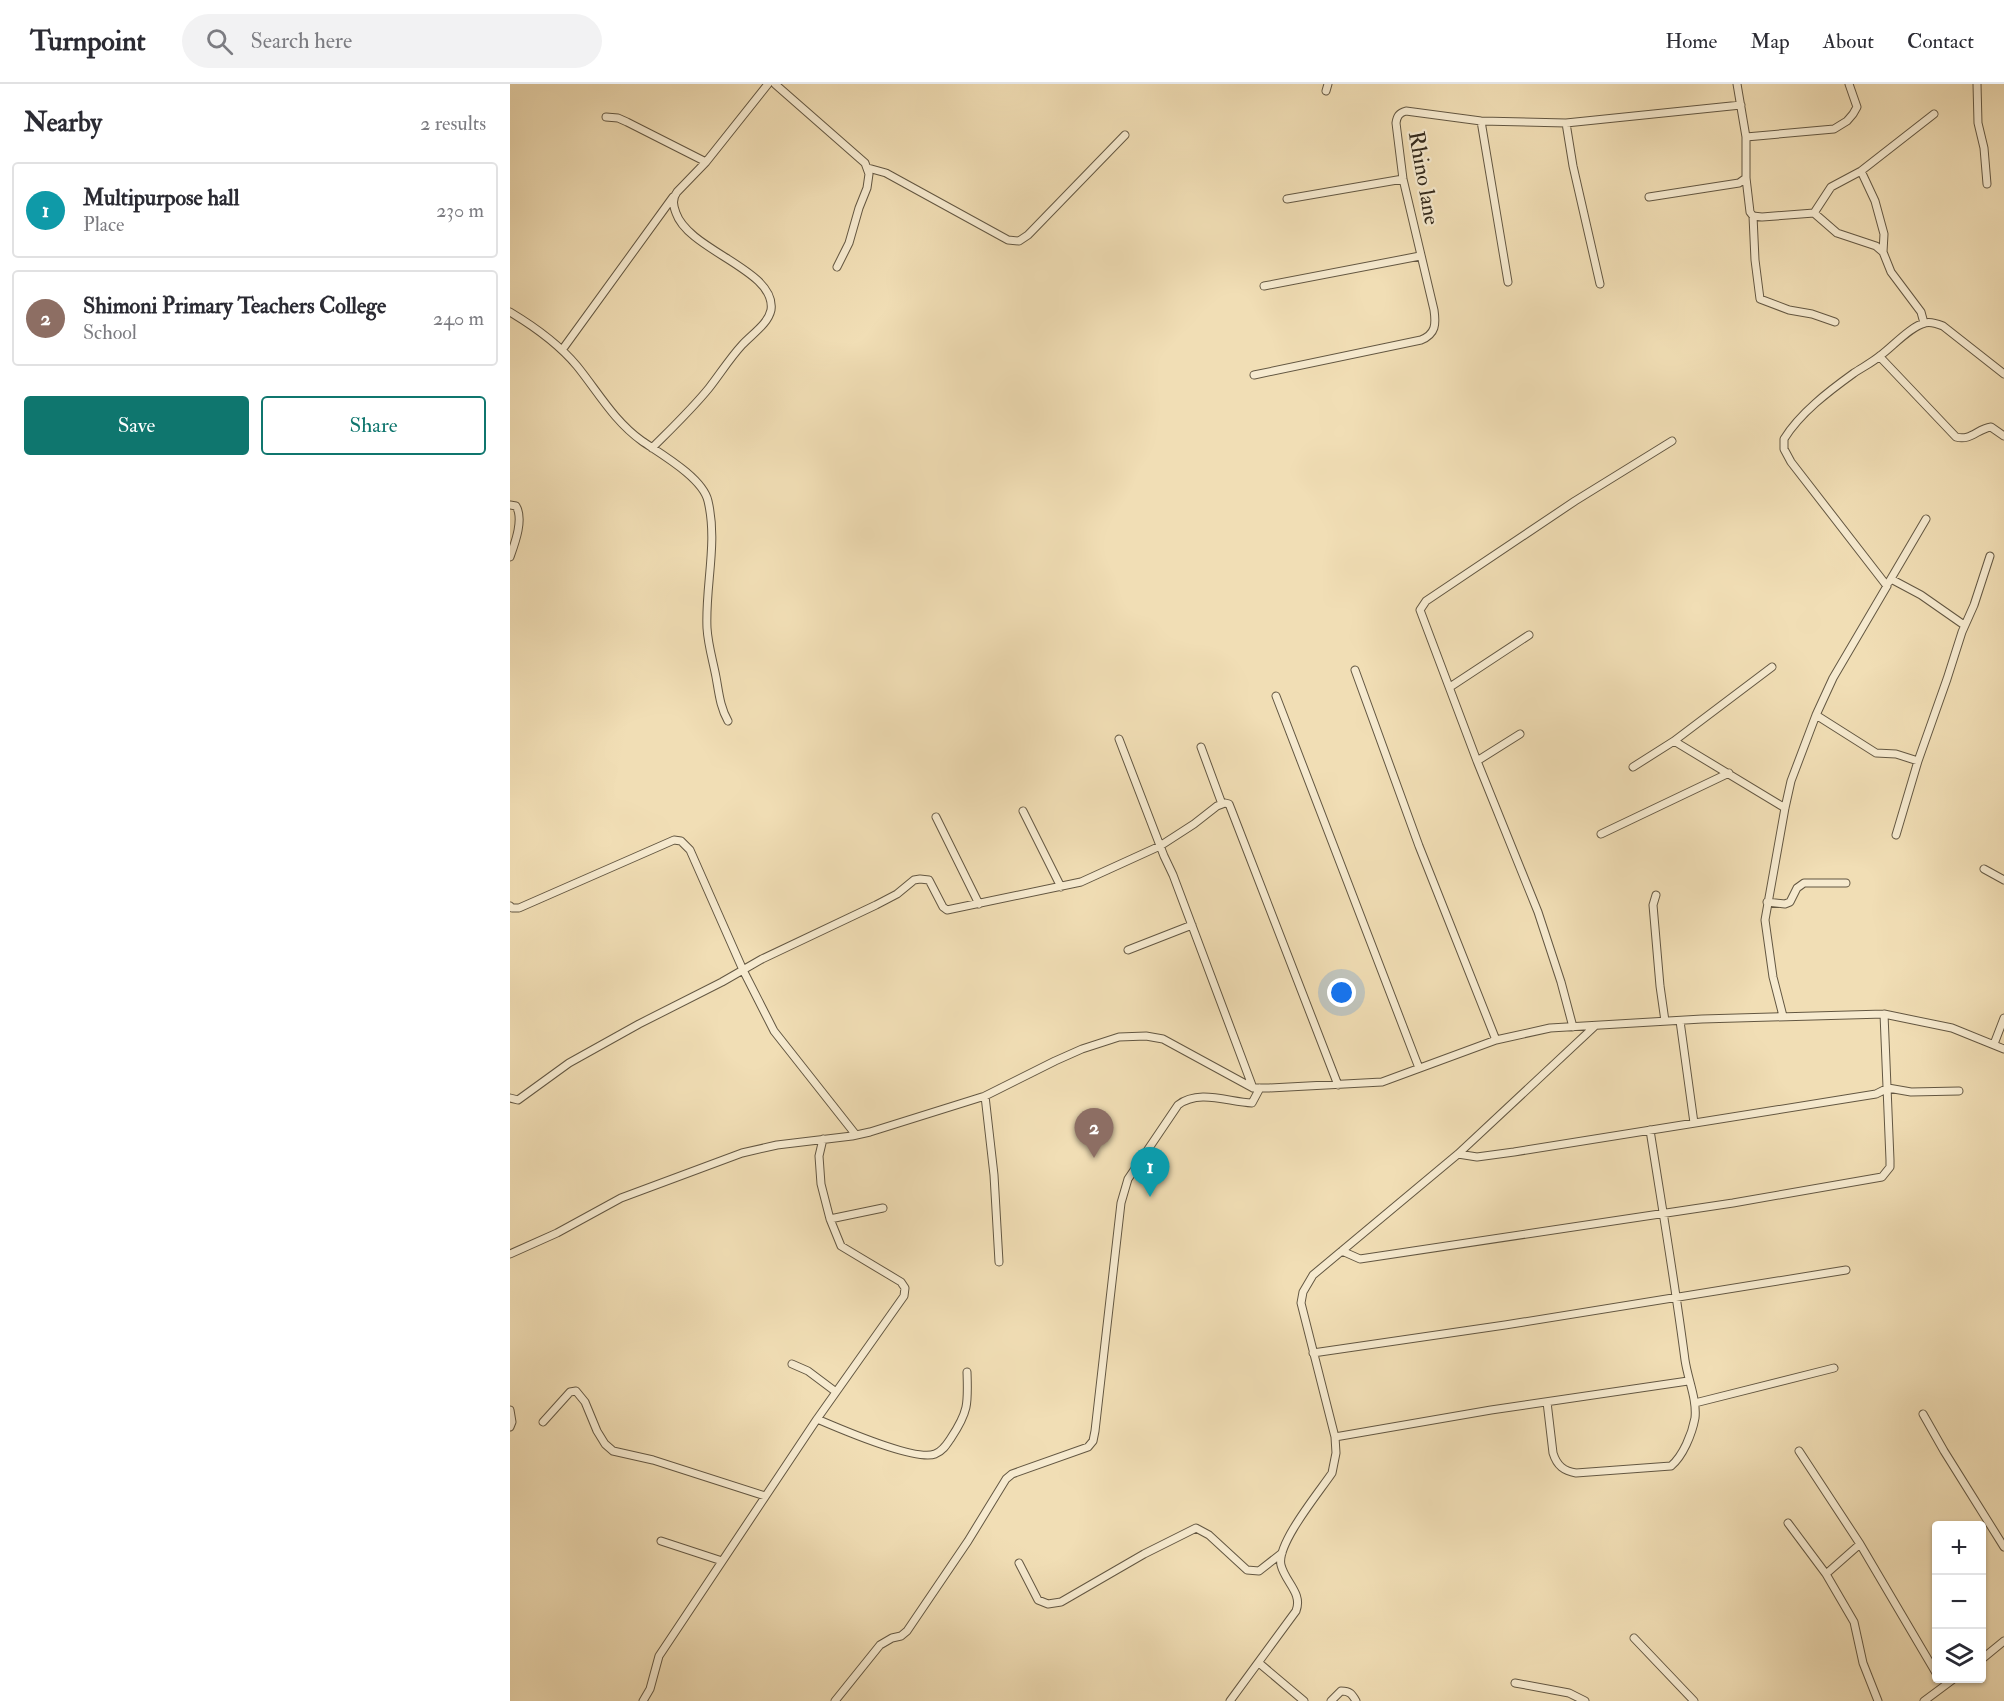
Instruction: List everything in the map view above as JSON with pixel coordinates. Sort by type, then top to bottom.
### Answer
[{"type":"street","points":[[562,350],[673,197],[706,162],[768,84]]},
{"type":"street","points":[[775,84],[868,168],[870,180],[849,243],[837,267]]},
{"type":"street","points":[[1737,84],[1746,137],[1746,178],[1750,212],[1753,216],[1760,298],[1789,310],[1812,314],[1835,322]]},
{"type":"street","points":[[1746,137],[1834,129],[1847,121],[1857,107],[1849,84]]},
{"type":"street","points":[[1977,84],[1978,123],[1984,148],[1988,184]]},
{"type":"street","name":"Rhino lane","points":[[1254,375],[1430,336],[1434,331],[1434,310],[1403,179],[1396,123],[1401,112],[1481,121],[1566,123],[1741,105]]},
{"type":"street","points":[[1814,213],[1831,187],[1861,171],[1934,114]]},
{"type":"street","points":[[606,117],[627,122],[706,162]]},
{"type":"street","points":[[1481,121],[1508,282]]},
{"type":"street","points":[[1566,123],[1573,166],[1600,284]]},
{"type":"street","points":[[868,168],[886,173],[1008,240],[1018,242],[1028,235],[1125,135]]},
{"type":"street","points":[[1861,171],[1875,201],[1884,234],[1882,252]]},
{"type":"street","points":[[1650,197],[1739,183],[1746,178]]},
{"type":"street","points":[[1287,199],[1403,179]]},
{"type":"street","points":[[652,448],[681,419],[742,345],[765,322],[770,315],[771,307],[768,292],[764,286],[686,231],[675,211],[673,197]]},
{"type":"street","points":[[1753,216],[1814,213],[1837,233],[1876,246],[1882,252],[1896,279],[1921,312],[1924,323]]},
{"type":"street","points":[[1264,286],[1420,256]]},
{"type":"street","points":[[510,312],[546,336],[562,350],[577,365],[615,417],[698,484],[708,499],[712,560],[707,628],[720,703],[728,720]]},
{"type":"street","points":[[1887,586],[1791,462],[1783,443],[1788,432],[1799,419],[1853,374],[1880,357],[1900,338],[1924,323],[1932,322],[1943,326],[2004,374]]},
{"type":"street","points":[[1880,357],[1956,437],[1964,439],[1987,427],[1991,427],[2004,436]]},
{"type":"street","points":[[1573,1027],[1538,912],[1477,761],[1420,610],[1422,605],[1575,501],[1672,441]]},
{"type":"street","points":[[510,505],[516,506],[519,512],[518,532],[510,557]]},
{"type":"street","points":[[1784,1016],[1773,977],[1765,920],[1791,781],[1833,678],[1926,519]]},
{"type":"street","points":[[1896,835],[1918,761],[1990,556]]},
{"type":"street","points":[[1891,579],[1921,595],[1964,626]]},
{"type":"street","points":[[1450,687],[1529,635]]},
{"type":"street","points":[[1633,766],[1674,741],[1772,666]]},
{"type":"street","points":[[1355,670],[1419,846],[1496,1040]]},
{"type":"street","points":[[1276,696],[1419,1068]]},
{"type":"street","points":[[1816,715],[1876,753],[1896,754],[1918,761]]},
{"type":"street","points":[[1477,761],[1520,734]]},
{"type":"street","points":[[835,1701],[880,1645],[908,1631],[1006,1479],[1012,1473],[1088,1447],[1093,1441],[1120,1203],[1128,1179],[1178,1105],[1187,1098],[1199,1096],[1252,1103],[1256,1088],[1119,739]]},
{"type":"street","points":[[1674,741],[1785,808]]},
{"type":"street","points":[[1201,747],[1222,804]]},
{"type":"street","points":[[1601,834],[1729,773]]},
{"type":"street","points":[[510,1098],[518,1100],[569,1063],[742,970],[897,894],[914,880],[929,880],[943,907],[947,910],[1061,888],[1081,882],[1160,846],[1222,804],[1229,804],[1231,808],[1338,1085]]},
{"type":"street","points":[[1023,811],[1061,888]]},
{"type":"street","points":[[936,818],[978,904]]},
{"type":"street","points":[[510,906],[519,908],[674,840],[681,841],[690,850],[742,970],[774,1031],[856,1136]]},
{"type":"street","points":[[1984,869],[2004,880]]},
{"type":"street","points":[[1767,902],[1785,904],[1790,902],[1797,888],[1804,883],[1846,883]]},
{"type":"street","points":[[1656,895],[1653,904],[1665,1021]]},
{"type":"street","points":[[1128,950],[1192,925]]},
{"type":"street","points":[[1341,1251],[1360,1259],[1882,1177],[1890,1167],[1884,1014]]},
{"type":"street","points":[[510,1254],[558,1233],[621,1198],[707,1165],[754,1150],[856,1136],[985,1096],[1082,1050],[1119,1037],[1163,1039],[1256,1088],[1382,1082],[1496,1040],[1550,1028],[1680,1020],[1884,1014],[1952,1028],[2004,1049]]},
{"type":"street","points":[[1994,1044],[2004,1018]]},
{"type":"street","points":[[1680,1020],[1694,1123]]},
{"type":"street","points":[[1230,1701],[1292,1619],[1298,1606],[1296,1593],[1281,1567],[1282,1553],[1289,1535],[1332,1473],[1335,1437],[1300,1302],[1303,1292],[1313,1275],[1458,1154],[1595,1026]]},
{"type":"street","points":[[1458,1154],[1478,1157],[1876,1094],[1888,1088],[1911,1092],[1959,1091]]},
{"type":"street","points":[[985,1096],[994,1175],[999,1262]]},
{"type":"street","points":[[1547,1401],[1555,1461],[1565,1471],[1576,1473],[1671,1467],[1679,1458],[1689,1436],[1695,1418],[1695,1403],[1688,1381],[1650,1130]]},
{"type":"street","points":[[643,1701],[650,1689],[659,1656],[817,1419],[906,1292],[901,1282],[844,1249],[830,1219],[819,1170],[823,1139]]},
{"type":"street","points":[[830,1219],[883,1208]]},
{"type":"street","points":[[1313,1353],[1846,1270]]},
{"type":"street","points":[[792,1364],[808,1371],[836,1392]]},
{"type":"street","points":[[1695,1403],[1834,1368]]},
{"type":"street","points":[[817,1419],[855,1436],[926,1456],[934,1455],[942,1450],[964,1417],[968,1405],[967,1372]]},
{"type":"street","points":[[1335,1437],[1547,1401],[1688,1381]]},
{"type":"street","points":[[543,1422],[570,1392],[576,1391],[585,1402],[605,1444],[613,1451],[653,1460],[765,1496]]},
{"type":"street","points":[[510,1410],[512,1422],[510,1426]]},
{"type":"street","points":[[1923,1414],[2004,1547]]},
{"type":"street","points":[[1799,1451],[1860,1544],[1932,1666]]},
{"type":"street","points":[[1788,1523],[1826,1574],[1854,1622],[1863,1663],[1878,1701]]},
{"type":"street","points":[[1019,1563],[1038,1599],[1048,1604],[1062,1602],[1144,1554],[1196,1528],[1209,1535],[1247,1570],[1259,1572],[1282,1553]]},
{"type":"street","points":[[661,1541],[722,1560]]},
{"type":"street","points":[[1826,1574],[1860,1544]]},
{"type":"street","points":[[1634,1638],[1694,1701]]},
{"type":"street","points":[[1986,1656],[2004,1641]]},
{"type":"street","points":[[1259,1663],[1304,1701]]},
{"type":"street","points":[[1515,1683],[1569,1693],[1585,1701]]},
{"type":"street","points":[[1924,1701],[1941,1683]]},
{"type":"street","points":[[1331,1701],[1341,1691],[1346,1691],[1351,1693],[1356,1701]]},
{"type":"place","name":"Shimoni Primary Teachers College","points":[[1094,1158]]},
{"type":"place","name":"Multipurpose hall","points":[[1150,1197]]}]
